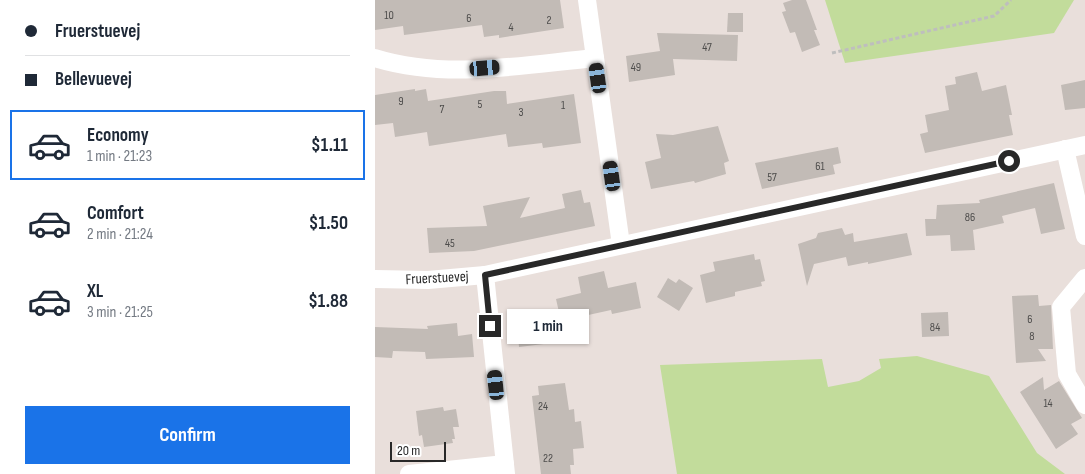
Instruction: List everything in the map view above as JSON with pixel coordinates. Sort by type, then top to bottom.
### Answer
[{"type":"street","points":[[587,0],[621,246]]},
{"type":"street","points":[[375,58],[401,66],[448,71],[595,58]]},
{"type":"street","name":"Fruerstuevej","points":[[375,279],[428,280],[485,275],[1085,145]]},
{"type":"street","points":[[1065,149],[1085,236]]},
{"type":"street","points":[[409,474],[505,469],[485,275]]},
{"type":"street","points":[[1085,278],[1061,307],[1067,374],[1085,405]]},
{"type":"path","points":[[832,53],[994,16],[1011,0]]},
{"type":"green space","points":[[825,0],[1074,0],[1054,33],[845,63]]},
{"type":"green space","points":[[917,356],[989,376],[1037,453],[1065,474],[677,474],[660,365],[822,359],[828,387],[859,381],[881,368],[879,359]]},
{"type":"building","points":[[375,0],[560,0],[564,28],[499,38],[499,35],[484,37],[482,25],[404,35],[403,26],[375,30]]},
{"type":"building","points":[[792,0],[806,0],[817,30],[814,30],[820,45],[802,52],[795,32],[790,33],[782,12],[786,11],[783,3]]},
{"type":"building","points":[[728,13],[743,13],[743,32],[727,32]]},
{"type":"building","points":[[657,33],[738,35],[737,61],[673,59],[675,75],[629,82],[626,56],[660,51]]},
{"type":"building","points":[[977,72],[982,91],[1006,85],[1012,115],[1009,115],[1013,135],[925,153],[920,134],[928,132],[925,115],[949,110],[945,86],[956,84],[955,77]]},
{"type":"building","points":[[1085,80],[1085,108],[1065,110],[1061,85]]},
{"type":"building","points":[[415,89],[415,91],[426,89],[428,101],[494,91],[506,91],[507,104],[574,94],[581,143],[543,148],[542,143],[508,147],[506,134],[429,146],[427,132],[395,137],[393,123],[375,125],[375,95]]},
{"type":"building","points":[[718,126],[729,161],[724,163],[726,174],[695,183],[694,181],[651,189],[645,162],[661,158],[656,134],[673,135]]},
{"type":"building","points":[[838,147],[841,163],[833,165],[835,174],[762,189],[755,163]]},
{"type":"building","points":[[1054,183],[1065,229],[1041,234],[1035,208],[1002,216],[1004,223],[973,230],[975,250],[951,251],[950,235],[926,236],[925,219],[936,219],[937,205],[980,203],[979,200]]},
{"type":"building","points":[[581,190],[584,203],[590,202],[595,226],[474,251],[429,253],[427,228],[487,226],[483,206],[530,197],[520,218],[565,208],[562,194]]},
{"type":"building","points":[[842,228],[845,235],[853,233],[854,242],[907,233],[912,255],[848,266],[846,257],[814,264],[807,286],[798,244],[816,238],[818,233]]},
{"type":"building","points":[[754,254],[755,260],[760,259],[765,281],[761,282],[762,286],[735,292],[735,296],[706,303],[700,275],[715,271],[713,262]]},
{"type":"building","points":[[604,271],[608,288],[636,282],[641,308],[612,314],[611,310],[561,321],[556,299],[581,293],[578,277]]},
{"type":"building","points":[[668,278],[676,283],[679,279],[693,288],[679,311],[657,297]]},
{"type":"building","points":[[1038,295],[1039,306],[1051,305],[1053,349],[1038,349],[1046,361],[1016,363],[1012,296]]},
{"type":"building","points":[[554,310],[557,332],[550,332],[552,343],[519,347],[516,314]]},
{"type":"building","points":[[948,312],[949,336],[922,337],[921,313]]},
{"type":"building","points":[[457,323],[458,336],[472,334],[474,357],[426,359],[425,352],[393,351],[392,358],[375,357],[375,327],[428,329],[427,326]]},
{"type":"building","points":[[1043,377],[1044,390],[1059,381],[1082,418],[1071,424],[1078,434],[1056,449],[1020,392]]},
{"type":"building","points":[[565,383],[569,410],[574,409],[575,422],[581,421],[584,448],[573,449],[574,465],[570,465],[571,474],[541,474],[532,396],[539,395],[538,386]]},
{"type":"building","points":[[443,407],[444,411],[456,409],[459,427],[453,427],[455,439],[452,439],[453,443],[424,447],[422,435],[419,436],[416,411]]},
{"type":"route","points":[[490,326],[485,275],[1009,161]]}]
